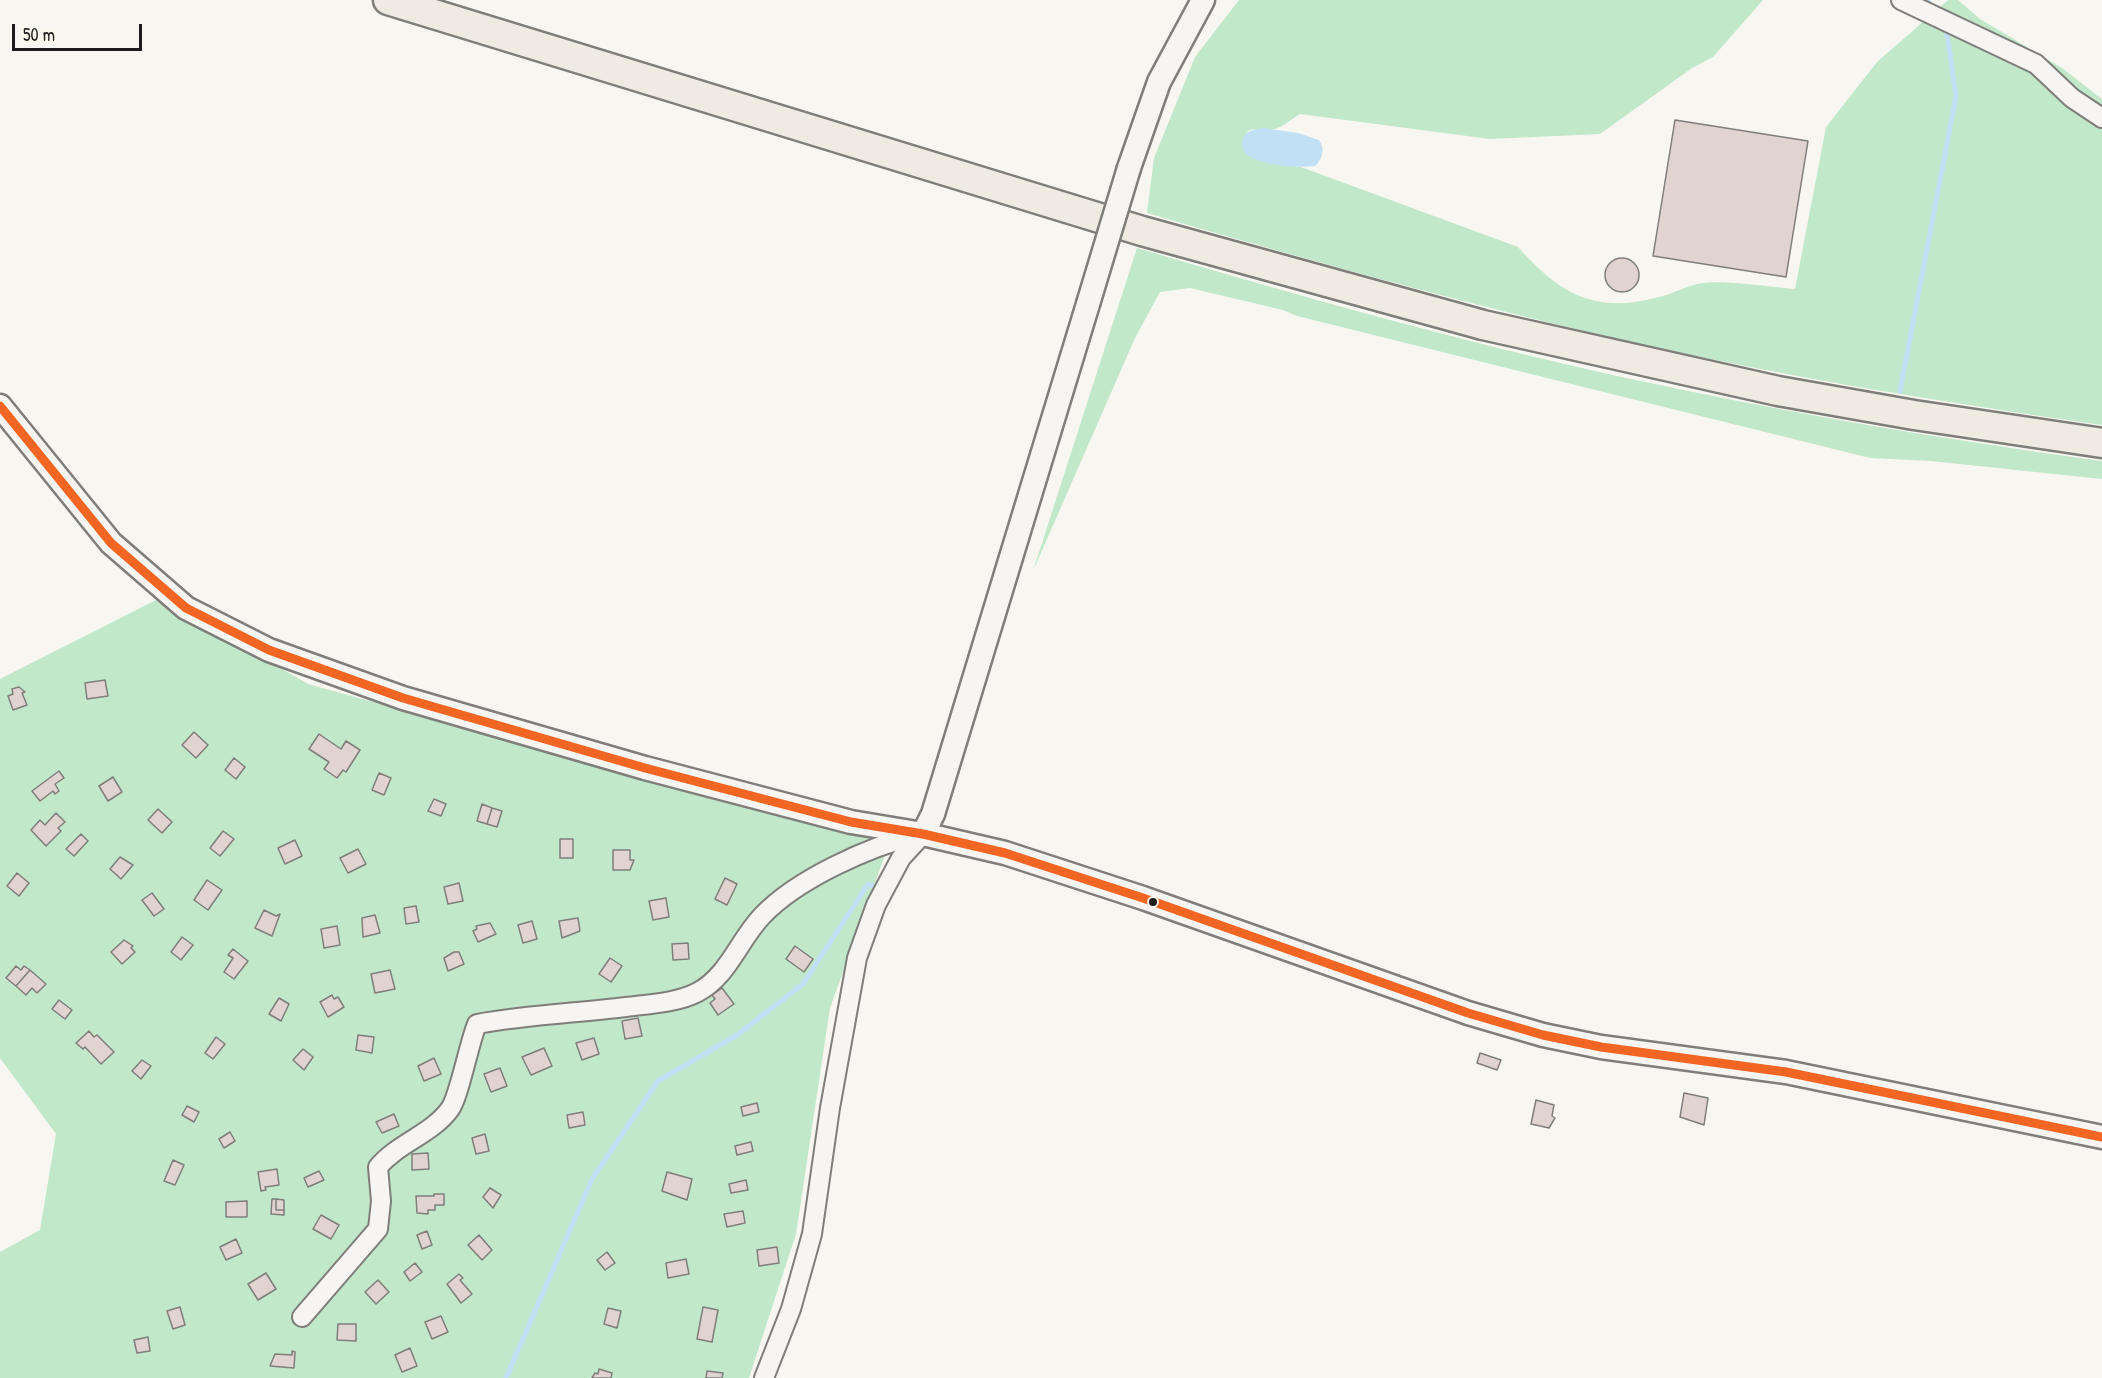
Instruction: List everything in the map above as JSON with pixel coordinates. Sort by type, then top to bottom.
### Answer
[{"type":"main road","points":[[388,0],[1152,234],[1483,325],[1778,391],[1925,417],[2102,443]]},
{"type":"street","points":[[764,1378],[791,1309],[812,1234],[830,1108],[857,958],[876,905],[901,858],[923,834],[933,814],[1129,168],[1159,82],[1203,0]]},
{"type":"street","points":[[1901,0],[2036,64],[2072,98],[2102,118]]},
{"type":"street","points":[[0,406],[111,543],[186,608],[269,650],[403,698],[645,768],[851,822],[923,834],[1005,853],[1143,898],[1468,1013],[1543,1035],[1601,1047],[1786,1072],[2102,1137]]},
{"type":"street","points":[[302,1317],[378,1229],[381,1201],[378,1167],[389,1154],[431,1127],[452,1107],[468,1046],[477,1024],[663,1003],[698,992],[725,969],[761,917],[777,903],[849,859],[892,841],[923,834]]},
{"type":"green space","points":[[1239,0],[1763,0],[1713,57],[1692,68],[1600,134],[1490,139],[1300,114],[1277,128],[1253,129],[1246,133],[1243,147],[1267,163],[1301,167],[1518,247],[1533,263],[1563,287],[1595,301],[1613,303],[1655,298],[1691,286],[1713,282],[1795,289],[1826,127],[1877,62],[1948,0],[1958,0],[1980,19],[2062,68],[2102,99],[2102,425],[1861,387],[1622,340],[1384,280],[1147,213],[1154,158],[1195,57]]},
{"type":"green space","points":[[1137,248],[1376,316],[1617,376],[1859,423],[2102,461],[2102,479],[1931,461],[1870,458],[1190,288],[1160,292],[1135,338],[1033,571]]},
{"type":"green space","points":[[160,598],[308,684],[889,844],[830,1008],[796,1234],[749,1378],[0,1378],[0,1252],[40,1230],[56,1134],[0,1058],[0,679]]},
{"type":"water","points":[[1264,128],[1298,133],[1319,140],[1322,150],[1320,160],[1315,166],[1297,167],[1262,162],[1246,155],[1242,143],[1245,135],[1253,130]]},
{"type":"building","points":[[1675,120],[1808,141],[1786,277],[1653,256]]},
{"type":"building","points":[[1622,258],[1634,263],[1639,275],[1634,287],[1622,292],[1610,287],[1605,275],[1610,263]]},
{"type":"building","points":[[105,680],[108,696],[87,699],[85,683]]},
{"type":"building","points":[[19,687],[25,692],[22,693],[27,705],[13,710],[8,696],[13,694],[12,689]]},
{"type":"building","points":[[194,732],[208,745],[196,758],[182,745]]},
{"type":"building","points":[[319,734],[341,749],[346,741],[360,750],[346,772],[343,770],[337,778],[324,769],[329,762],[309,749]]},
{"type":"building","points":[[234,758],[245,767],[236,779],[225,770]]},
{"type":"building","points":[[59,771],[64,778],[55,784],[59,791],[55,794],[53,791],[40,801],[32,791]]},
{"type":"building","points":[[379,773],[391,778],[384,795],[372,790]]},
{"type":"building","points":[[113,777],[122,792],[108,801],[99,786]]},
{"type":"building","points":[[434,799],[446,804],[441,816],[428,811]]},
{"type":"building","points":[[482,804],[492,808],[487,824],[477,821]]},
{"type":"building","points":[[492,808],[502,811],[497,827],[487,824]]},
{"type":"building","points":[[158,809],[172,822],[162,833],[148,820]]},
{"type":"building","points":[[56,813],[65,822],[58,828],[61,831],[46,846],[31,830],[40,820],[45,825]]},
{"type":"building","points":[[223,831],[234,839],[220,856],[210,848]]},
{"type":"building","points":[[81,834],[88,841],[74,856],[66,849]]},
{"type":"building","points":[[560,839],[573,839],[573,858],[560,858]]},
{"type":"building","points":[[295,840],[302,856],[285,864],[278,848]]},
{"type":"building","points":[[358,849],[366,864],[348,873],[340,858]]},
{"type":"building","points":[[613,850],[630,850],[630,860],[634,860],[630,870],[613,870]]},
{"type":"building","points":[[120,857],[133,865],[121,879],[110,869]]},
{"type":"building","points":[[17,873],[29,883],[19,896],[7,886]]},
{"type":"building","points":[[725,878],[737,884],[727,905],[715,899]]},
{"type":"building","points":[[207,880],[222,890],[208,910],[194,900]]},
{"type":"building","points":[[459,883],[463,901],[448,904],[444,887]]},
{"type":"building","points":[[152,893],[164,909],[154,916],[142,900]]},
{"type":"building","points":[[666,898],[669,917],[653,920],[649,901]]},
{"type":"building","points":[[416,906],[419,922],[406,924],[404,908]]},
{"type":"building","points":[[264,910],[276,916],[280,914],[272,936],[255,928]]},
{"type":"building","points":[[375,915],[380,933],[363,937],[362,918]]},
{"type":"building","points":[[578,918],[580,931],[562,938],[559,921]]},
{"type":"building","points":[[532,921],[537,939],[523,943],[518,925]]},
{"type":"building","points":[[490,923],[496,934],[478,942],[473,931],[477,929],[476,926]]},
{"type":"building","points":[[337,926],[340,945],[324,948],[321,929]]},
{"type":"building","points":[[182,937],[193,945],[181,960],[171,952]]},
{"type":"building","points":[[124,940],[133,946],[131,948],[135,952],[122,964],[111,952]]},
{"type":"building","points":[[688,943],[689,959],[673,960],[672,944]]},
{"type":"building","points":[[795,946],[813,959],[804,972],[786,959]]},
{"type":"building","points":[[233,949],[248,961],[234,979],[224,972],[233,958],[228,955]]},
{"type":"building","points":[[454,952],[459,952],[464,964],[448,971],[444,958]]},
{"type":"building","points":[[610,958],[622,966],[611,982],[599,974]]},
{"type":"building","points":[[16,966],[21,970],[24,966],[30,970],[16,986],[6,978]]},
{"type":"building","points":[[30,970],[46,984],[37,993],[32,988],[26,995],[16,986]]},
{"type":"building","points":[[390,970],[395,989],[375,993],[371,974]]},
{"type":"building","points":[[722,988],[734,1004],[718,1015],[710,1003],[715,999],[712,995]]},
{"type":"building","points":[[332,995],[334,999],[338,997],[344,1007],[328,1017],[320,1002]]},
{"type":"building","points":[[279,998],[289,1004],[281,1021],[269,1014]]},
{"type":"building","points":[[59,1000],[72,1010],[65,1019],[52,1009]]},
{"type":"building","points":[[638,1018],[642,1036],[625,1039],[622,1021]]},
{"type":"building","points":[[89,1031],[94,1037],[97,1035],[114,1052],[101,1064],[85,1047],[83,1049],[76,1043]]},
{"type":"building","points":[[358,1035],[374,1037],[372,1053],[356,1050]]},
{"type":"building","points":[[216,1037],[225,1044],[213,1059],[205,1053]]},
{"type":"building","points":[[594,1038],[599,1054],[582,1060],[576,1043]]},
{"type":"building","points":[[544,1048],[552,1066],[531,1075],[522,1057]]},
{"type":"building","points":[[303,1049],[313,1057],[304,1070],[293,1060]]},
{"type":"building","points":[[1480,1053],[1501,1060],[1497,1070],[1477,1063]]},
{"type":"building","points":[[434,1058],[441,1074],[424,1081],[418,1066]]},
{"type":"building","points":[[142,1060],[151,1066],[141,1079],[132,1071]]},
{"type":"building","points":[[500,1068],[507,1086],[491,1092],[484,1074]]},
{"type":"building","points":[[1684,1093],[1708,1098],[1704,1125],[1680,1117]]},
{"type":"building","points":[[1536,1100],[1554,1105],[1552,1116],[1555,1118],[1549,1128],[1531,1124]]},
{"type":"building","points":[[757,1103],[759,1112],[743,1116],[741,1107]]},
{"type":"building","points":[[187,1106],[199,1112],[194,1122],[182,1115]]},
{"type":"building","points":[[583,1112],[585,1125],[569,1128],[567,1115]]},
{"type":"building","points":[[394,1114],[399,1126],[382,1133],[376,1122]]},
{"type":"building","points":[[230,1132],[235,1141],[224,1148],[219,1139]]},
{"type":"building","points":[[485,1134],[489,1151],[476,1154],[472,1138]]},
{"type":"building","points":[[751,1142],[753,1151],[737,1155],[735,1146]]},
{"type":"building","points":[[428,1153],[429,1169],[412,1170],[412,1154]]},
{"type":"building","points":[[173,1160],[184,1165],[175,1185],[164,1181]]},
{"type":"building","points":[[277,1169],[279,1185],[265,1187],[266,1190],[261,1191],[258,1172]]},
{"type":"building","points":[[319,1171],[324,1180],[308,1187],[304,1178]]},
{"type":"building","points":[[667,1172],[692,1179],[687,1200],[662,1191]]},
{"type":"building","points":[[746,1180],[748,1190],[731,1193],[729,1184]]},
{"type":"building","points":[[490,1188],[501,1195],[493,1208],[483,1197]]},
{"type":"building","points":[[434,1194],[444,1194],[444,1205],[435,1205],[435,1210],[428,1210],[428,1214],[417,1213],[416,1196],[434,1196]]},
{"type":"building","points":[[272,1199],[276,1199],[276,1210],[284,1210],[284,1215],[271,1214]]},
{"type":"building","points":[[276,1199],[284,1200],[284,1210],[276,1210]]},
{"type":"building","points":[[247,1201],[247,1217],[226,1217],[226,1202]]},
{"type":"building","points":[[743,1211],[745,1223],[727,1227],[724,1214]]},
{"type":"building","points":[[321,1215],[339,1225],[331,1239],[313,1229]]},
{"type":"building","points":[[427,1231],[432,1245],[422,1249],[417,1235]]},
{"type":"building","points":[[479,1235],[492,1250],[482,1260],[468,1245]]},
{"type":"building","points":[[236,1239],[242,1253],[226,1260],[220,1247]]},
{"type":"building","points":[[777,1247],[779,1263],[759,1266],[757,1250]]},
{"type":"building","points":[[607,1252],[615,1263],[605,1270],[597,1260]]},
{"type":"building","points":[[686,1259],[689,1274],[668,1278],[666,1263]]},
{"type":"building","points":[[415,1263],[422,1272],[410,1281],[404,1272]]},
{"type":"building","points":[[266,1273],[276,1289],[258,1300],[248,1284]]},
{"type":"building","points":[[459,1274],[463,1278],[460,1280],[472,1294],[461,1303],[447,1284]]},
{"type":"building","points":[[378,1280],[389,1292],[376,1304],[365,1292]]},
{"type":"building","points":[[180,1307],[185,1325],[173,1329],[167,1311]]},
{"type":"building","points":[[703,1307],[718,1310],[712,1342],[697,1339]]},
{"type":"building","points":[[608,1308],[621,1311],[617,1328],[604,1324]]},
{"type":"building","points":[[441,1316],[448,1332],[432,1339],[425,1322]]},
{"type":"building","points":[[338,1324],[356,1324],[356,1341],[337,1340]]},
{"type":"building","points":[[148,1337],[150,1351],[137,1353],[134,1340]]},
{"type":"building","points":[[410,1348],[417,1366],[402,1372],[395,1355]]},
{"type":"building","points":[[292,1351],[295,1352],[294,1368],[270,1366],[275,1354],[292,1355]]},
{"type":"building","points":[[599,1369],[612,1373],[611,1378],[592,1378],[595,1373],[598,1374]]},
{"type":"building","points":[[707,1371],[723,1373],[722,1378],[706,1378]]},
{"type":"waterway","points":[[1927,0],[1934,10]]},
{"type":"waterway","points":[[1900,391],[1956,96],[1946,27]]},
{"type":"waterway","points":[[506,1378],[592,1179],[658,1081],[737,1035],[803,984],[868,884],[880,890]]},
{"type":"transit line","points":[[0,406],[111,543],[186,608],[269,650],[403,698],[645,768],[851,822],[923,834],[1005,853],[1143,898],[1468,1013],[1543,1035],[1601,1047],[1786,1072],[2102,1137]]}]
